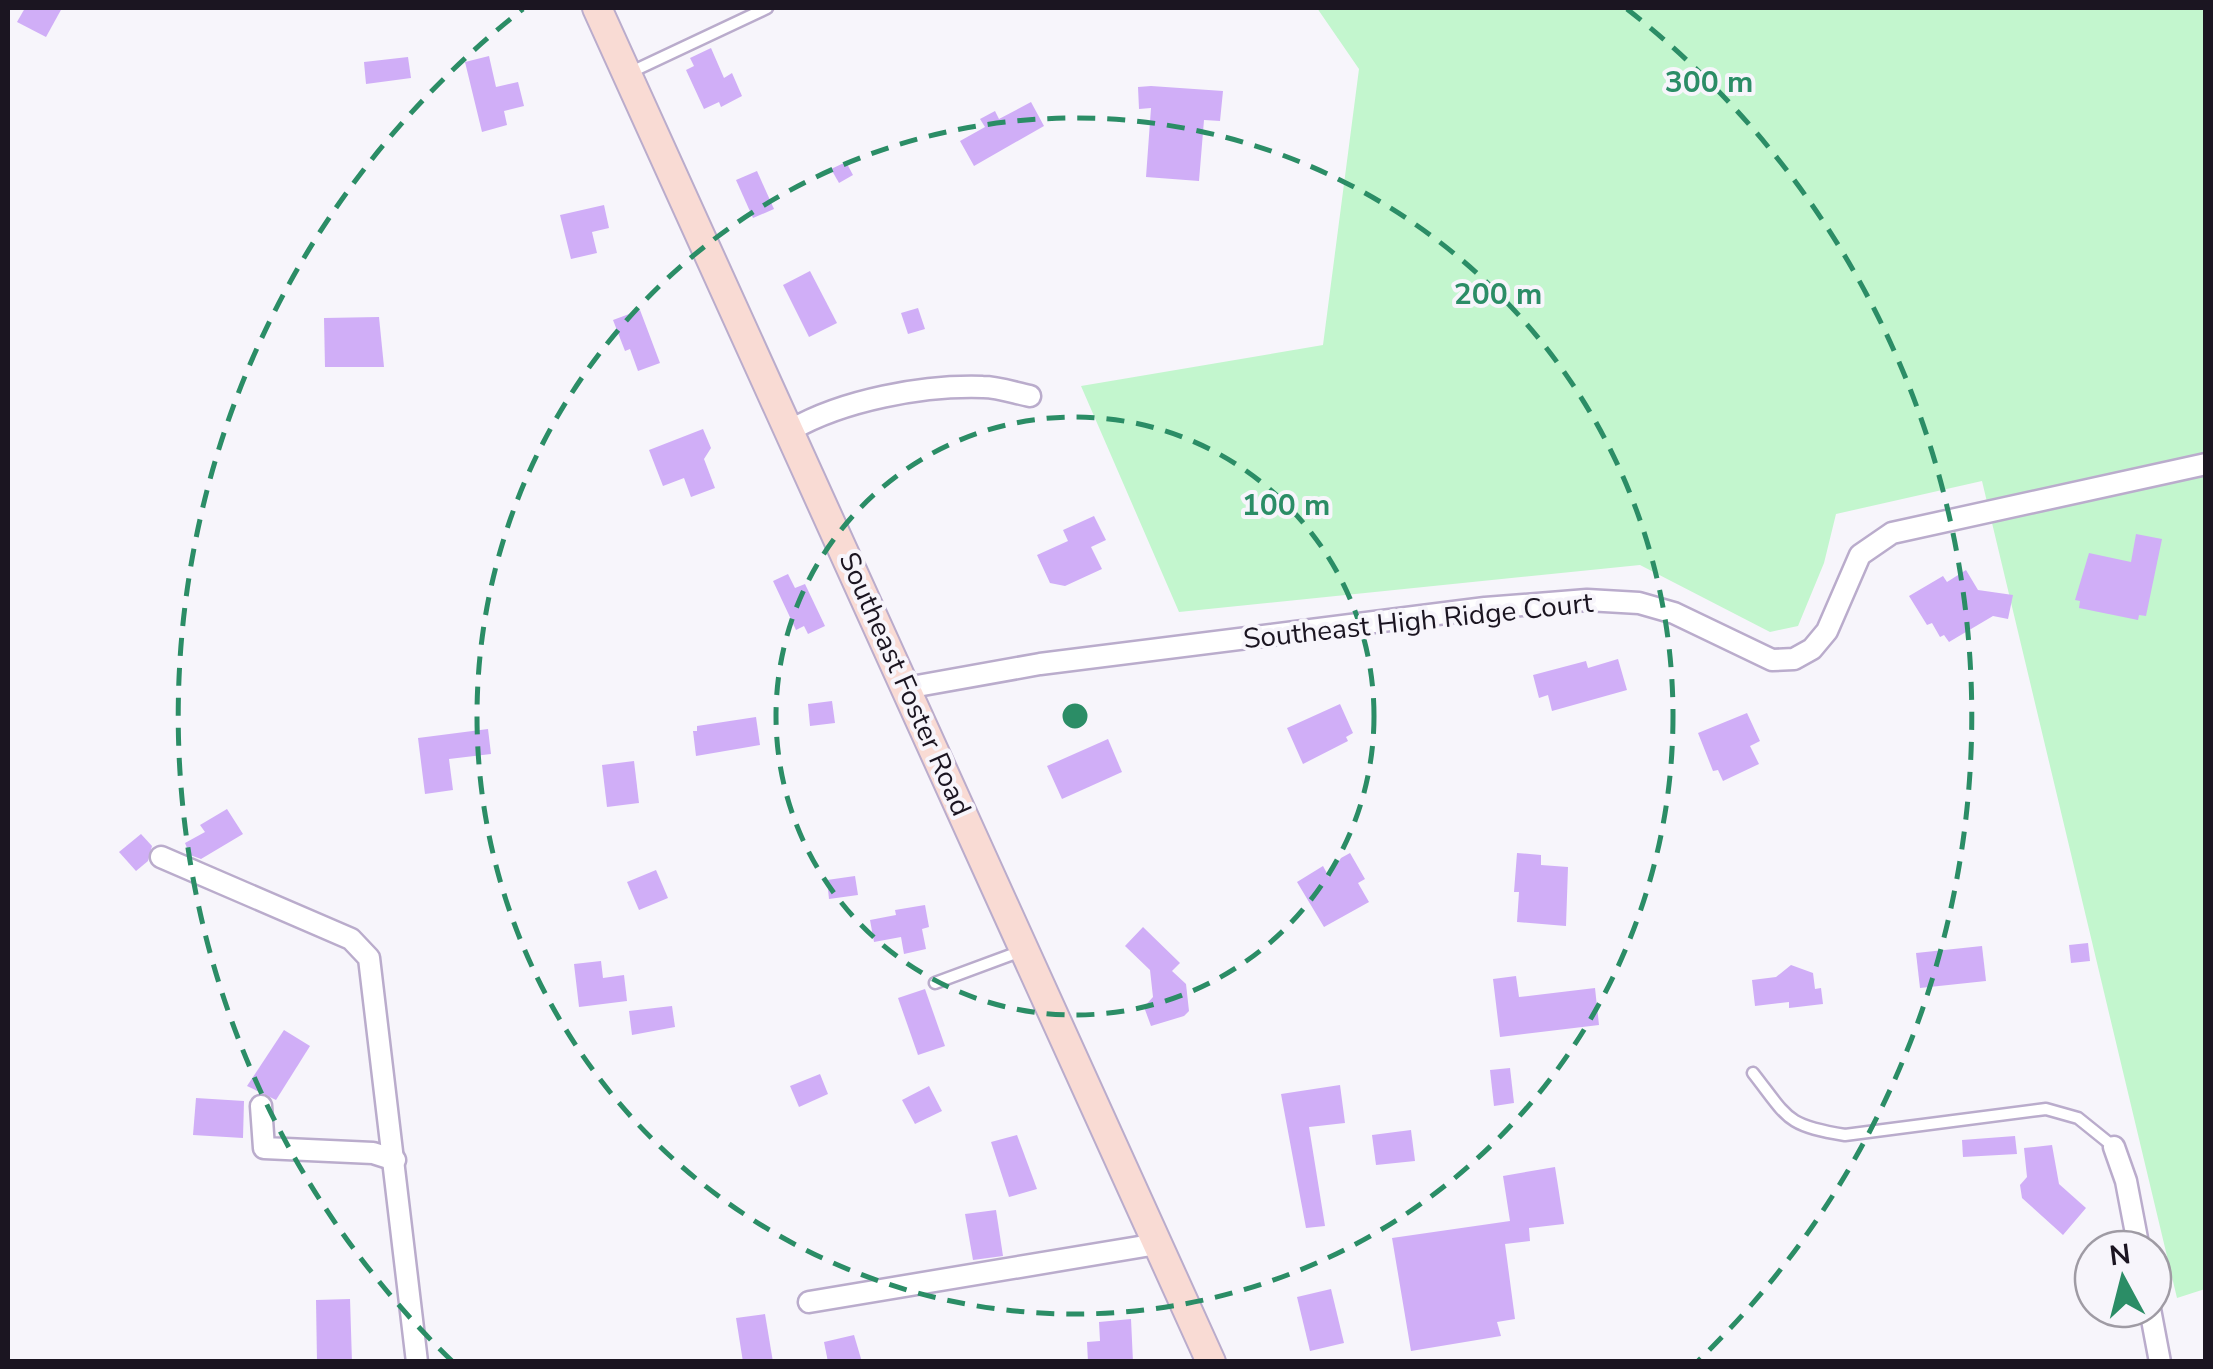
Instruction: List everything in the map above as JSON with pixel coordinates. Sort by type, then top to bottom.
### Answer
[{"type":"main road","name":"Southeast Foster Road","points":[[597,8],[1211,1362]]},
{"type":"street","points":[[791,430],[847,406],[921,391],[985,386],[1030,396]]},
{"type":"street","name":"Southeast High Ridge Court","points":[[906,688],[1040,664],[1485,608],[1587,600],[1647,605],[1674,613],[1772,660],[1794,658],[1812,649],[1827,631],[1860,555],[1892,533],[2206,464]]},
{"type":"street","points":[[161,858],[351,939],[369,958],[417,1362]]},
{"type":"street","points":[[261,1106],[264,1148],[373,1153],[395,1160]]},
{"type":"street","points":[[2114,1147],[2126,1180],[2135,1229]]},
{"type":"street","points":[[809,1302],[1157,1244]]},
{"type":"street","points":[[2154,1329],[2160,1362]]},
{"type":"lane","points":[[628,74],[766,8]]},
{"type":"lane","points":[[935,983],[1024,950]]},
{"type":"lane","points":[[1753,1073],[1792,1123],[1816,1130],[1845,1135],[2046,1109],[2078,1118],[2114,1147]]},
{"type":"green space","points":[[1317,8],[2205,8],[2205,1289],[2177,1298],[2173,1281],[2173,1229],[2161,1229],[1982,481],[1836,514],[1824,563],[1798,626],[1770,632],[1640,565],[1179,612],[1081,386],[1323,345],[1359,69]]},
{"type":"building","points":[[25,8],[62,8],[46,37],[17,22]]},
{"type":"building","points":[[711,48],[724,78],[732,73],[742,96],[721,107],[719,102],[704,109],[686,70],[694,66],[690,58]]},
{"type":"building","points":[[489,56],[496,87],[518,82],[524,106],[504,111],[507,125],[482,132],[465,62]]},
{"type":"building","points":[[408,57],[411,78],[366,84],[364,62]]},
{"type":"building","points":[[1138,87],[1223,91],[1220,121],[1204,120],[1199,181],[1146,177],[1151,108],[1139,109]]},
{"type":"building","points":[[1031,102],[1044,126],[974,166],[960,141],[985,127],[980,119],[995,111],[999,119]]},
{"type":"building","points":[[846,162],[853,175],[839,183],[831,169]]},
{"type":"building","points":[[757,171],[774,209],[753,218],[736,180]]},
{"type":"building","points":[[604,205],[609,228],[592,232],[597,253],[571,259],[560,215]]},
{"type":"building","points":[[810,271],[837,323],[809,337],[783,285]]},
{"type":"building","points":[[918,308],[925,329],[908,334],[901,313]]},
{"type":"building","points":[[640,310],[660,363],[638,371],[613,320]]},
{"type":"building","points":[[379,317],[384,367],[325,367],[324,318]]},
{"type":"building","points":[[703,429],[711,448],[704,459],[715,488],[691,497],[684,478],[663,486],[649,450]]},
{"type":"building","points":[[1094,516],[1106,540],[1091,547],[1102,569],[1065,586],[1050,583],[1037,555],[1068,541],[1063,530]]},
{"type":"building","points":[[2136,534],[2162,539],[2146,616],[2139,615],[2138,620],[2079,608],[2080,601],[2075,600],[2089,553],[2131,562]]},
{"type":"building","points":[[1966,570],[1978,590],[2013,595],[2008,619],[1993,616],[1949,642],[1944,635],[1940,637],[1932,623],[1927,625],[1909,596],[1943,576],[1947,582]]},
{"type":"building","points":[[788,574],[795,588],[805,584],[825,626],[808,634],[804,626],[796,630],[773,581]]},
{"type":"building","points":[[1618,659],[1627,690],[1552,711],[1548,695],[1539,698],[1533,675],[1586,661],[1588,668]]},
{"type":"building","points":[[832,701],[835,723],[810,726],[808,704]]},
{"type":"building","points":[[1340,704],[1353,733],[1346,737],[1348,741],[1303,764],[1287,728]]},
{"type":"building","points":[[1747,713],[1760,741],[1750,746],[1759,764],[1723,781],[1718,770],[1713,771],[1698,733]]},
{"type":"building","points":[[756,717],[760,745],[696,756],[693,731],[697,731],[697,726]]},
{"type":"building","points":[[488,729],[491,754],[449,759],[453,790],[425,794],[418,738]]},
{"type":"building","points":[[1108,739],[1122,772],[1062,799],[1047,766]]},
{"type":"building","points":[[634,761],[639,803],[607,807],[602,765]]},
{"type":"building","points":[[227,809],[243,834],[201,859],[190,855],[185,843],[205,832],[200,825]]},
{"type":"building","points":[[141,834],[152,846],[148,861],[136,871],[119,852]]},
{"type":"building","points":[[1350,853],[1365,879],[1358,883],[1369,902],[1324,927],[1297,882],[1323,866],[1329,877],[1341,858]]},
{"type":"building","points":[[1517,853],[1541,855],[1541,865],[1568,867],[1566,926],[1517,922]]},
{"type":"building","points":[[656,870],[668,898],[639,910],[627,882]]},
{"type":"building","points":[[855,876],[858,895],[829,899],[827,880]]},
{"type":"building","points":[[925,905],[929,927],[922,929],[926,949],[904,954],[901,937],[874,942],[870,920],[896,915],[895,910]]},
{"type":"building","points":[[1143,927],[1180,963],[1172,971],[1186,984],[1189,1011],[1151,1026],[1144,1007],[1153,997],[1150,970],[1125,946]]},
{"type":"building","points":[[2088,943],[2090,961],[2071,963],[2069,945]]},
{"type":"building","points":[[1982,946],[1986,981],[1920,988],[1916,953]]},
{"type":"building","points":[[601,961],[603,978],[624,975],[627,1001],[579,1007],[574,964]]},
{"type":"building","points":[[1791,965],[1813,973],[1815,989],[1821,988],[1823,1004],[1755,1006],[1752,980],[1776,977]]},
{"type":"building","points":[[1516,976],[1519,997],[1595,988],[1599,1025],[1500,1037],[1493,979]]},
{"type":"building","points":[[925,989],[945,1046],[918,1055],[898,998]]},
{"type":"building","points":[[672,1006],[675,1027],[632,1035],[629,1011]]},
{"type":"building","points":[[284,1030],[310,1046],[276,1100],[247,1086]]},
{"type":"building","points":[[1510,1068],[1514,1103],[1494,1106],[1490,1070]]},
{"type":"building","points":[[820,1074],[828,1094],[799,1107],[790,1086]]},
{"type":"building","points":[[1340,1085],[1345,1123],[1309,1127],[1325,1226],[1306,1228],[1281,1094]]},
{"type":"building","points":[[929,1086],[942,1111],[915,1124],[902,1100]]},
{"type":"building","points":[[196,1098],[244,1101],[243,1138],[193,1135]]},
{"type":"building","points":[[1411,1130],[1415,1161],[1376,1165],[1372,1135]]},
{"type":"building","points":[[1017,1135],[1037,1189],[1009,1197],[991,1142]]},
{"type":"building","points":[[2015,1136],[2017,1154],[1963,1157],[1962,1140]]},
{"type":"building","points":[[2052,1145],[2059,1184],[2086,1208],[2063,1235],[2022,1198],[2020,1185],[2027,1177],[2024,1148]]},
{"type":"building","points":[[1555,1167],[1564,1224],[1529,1228],[1530,1241],[1505,1244],[1515,1319],[1497,1322],[1501,1336],[1411,1351],[1392,1238],[1510,1221],[1503,1176]]},
{"type":"building","points":[[996,1210],[1003,1256],[973,1260],[965,1214]]},
{"type":"building","points":[[1331,1289],[1344,1343],[1310,1351],[1297,1297]]},
{"type":"building","points":[[350,1299],[352,1362],[317,1362],[316,1300]]},
{"type":"building","points":[[765,1314],[773,1362],[743,1362],[736,1318]]},
{"type":"building","points":[[1131,1319],[1133,1362],[1088,1362],[1087,1342],[1100,1341],[1099,1322]]},
{"type":"building","points":[[854,1335],[862,1362],[828,1362],[824,1342]]}]
